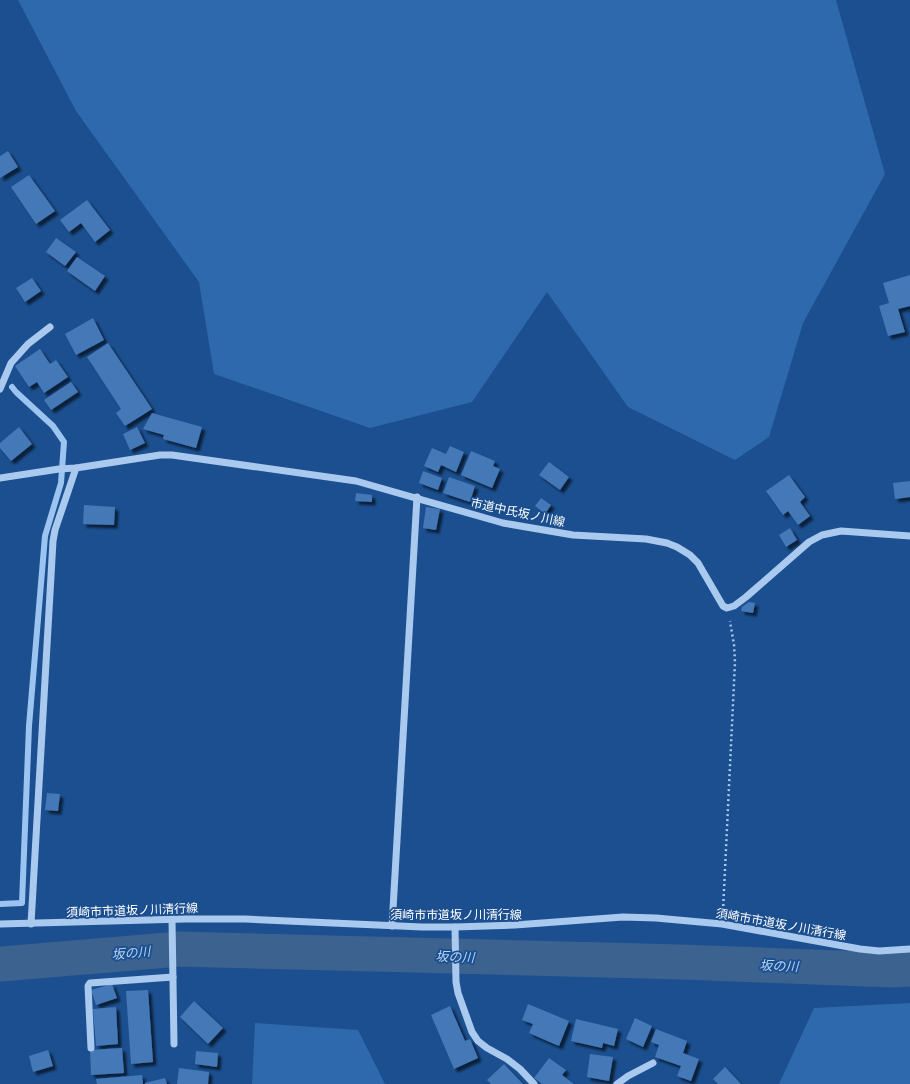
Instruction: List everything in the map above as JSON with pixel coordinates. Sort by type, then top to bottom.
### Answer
[{"type":"street","points":[[0,390],[11,363],[28,344],[50,326]]},
{"type":"street","name":"市道中氏坂ノ川線","points":[[0,478],[160,455],[172,455],[356,481],[503,523],[573,536],[646,539],[677,547],[690,555],[698,563],[706,574],[719,600],[723,606],[728,608]]},
{"type":"street","points":[[31,924],[53,541],[72,468]]},
{"type":"street","points":[[392,926],[417,498]]},
{"type":"street","points":[[728,608],[746,598],[809,542],[822,535],[841,530],[910,536]]},
{"type":"street","name":"須崎市市道坂ノ川清行線","points":[[0,924],[172,919],[287,920],[392,926],[455,927],[515,925],[623,917],[678,919],[722,924],[860,949],[879,951],[910,949]]},
{"type":"street","points":[[172,919],[174,1044]]},
{"type":"street","points":[[455,927],[456,982],[468,1025],[478,1041],[487,1048],[507,1059],[520,1069],[534,1084]]},
{"type":"street","points":[[91,1048],[88,986],[90,983],[172,974]]},
{"type":"street","points":[[617,1084],[628,1076],[653,1063]]},
{"type":"path","points":[[722,924],[735,662],[728,608]]},
{"type":"shaded area","points":[[18,0],[836,0],[885,174],[803,323],[769,437],[735,460],[628,407],[547,292],[472,402],[370,428],[214,374],[199,282],[76,111]]},
{"type":"shaded area","points":[[910,1003],[910,1084],[779,1084],[814,1008]]},
{"type":"shaded area","points":[[255,1023],[358,1030],[385,1084],[252,1084]]},
{"type":"building","points":[[8,151],[18,167],[0,178],[0,156]]},
{"type":"building","points":[[29,175],[55,211],[36,224],[11,187]]},
{"type":"building","points":[[87,200],[110,230],[95,242],[81,223],[69,232],[60,220]]},
{"type":"building","points":[[56,238],[76,252],[65,266],[46,252]]},
{"type":"building","points":[[77,257],[105,276],[95,291],[67,271]]},
{"type":"building","points":[[910,275],[910,306],[898,309],[905,332],[888,336],[879,306],[889,303],[883,283]]},
{"type":"building","points":[[32,278],[41,291],[25,302],[16,288]]},
{"type":"building","points":[[93,318],[104,340],[76,355],[65,334]]},
{"type":"building","points":[[108,343],[152,409],[125,426],[116,413],[121,409],[87,357]]},
{"type":"building","points":[[40,349],[50,364],[56,360],[68,377],[44,393],[37,382],[29,387],[15,366]]},
{"type":"building","points":[[71,382],[78,392],[51,410],[44,400]]},
{"type":"building","points":[[152,413],[202,427],[196,448],[163,439],[164,435],[143,429]]},
{"type":"building","points":[[19,427],[32,444],[11,461],[0,448],[0,443]]},
{"type":"building","points":[[137,427],[145,443],[130,450],[123,434]]},
{"type":"building","points":[[450,446],[464,452],[456,472],[441,465],[438,472],[424,466],[432,448],[446,454]]},
{"type":"building","points":[[471,451],[495,461],[493,466],[500,469],[492,488],[461,475]]},
{"type":"building","points":[[549,462],[569,477],[560,490],[539,475]]},
{"type":"building","points":[[423,471],[442,478],[438,490],[419,483]]},
{"type":"building","points":[[789,475],[805,497],[800,502],[810,516],[798,525],[788,511],[783,515],[766,491]]},
{"type":"building","points":[[449,477],[475,486],[470,502],[443,493]]},
{"type":"building","points":[[910,481],[910,497],[895,499],[893,483]]},
{"type":"building","points":[[356,493],[372,495],[372,502],[355,501]]},
{"type":"building","points":[[541,498],[551,505],[545,514],[535,506]]},
{"type":"building","points":[[84,505],[115,507],[114,525],[83,524]]},
{"type":"building","points":[[426,507],[440,509],[436,530],[423,528]]},
{"type":"building","points":[[790,528],[797,540],[786,547],[779,535]]},
{"type":"building","points":[[749,602],[755,603],[753,613],[741,611],[742,607]]},
{"type":"building","points":[[47,793],[60,794],[58,811],[45,810]]},
{"type":"building","points":[[112,984],[117,998],[96,1005],[91,990]]},
{"type":"building","points":[[148,990],[153,1062],[131,1064],[126,991]]},
{"type":"building","points":[[194,1001],[223,1028],[208,1044],[180,1017]]},
{"type":"building","points":[[528,1004],[569,1021],[559,1046],[529,1033],[533,1024],[522,1020]]},
{"type":"building","points":[[450,1006],[465,1041],[470,1039],[478,1058],[454,1069],[431,1015]]},
{"type":"building","points":[[116,1007],[118,1044],[96,1046],[93,1009]]},
{"type":"building","points":[[635,1018],[652,1026],[643,1047],[626,1039]]},
{"type":"building","points":[[576,1019],[618,1029],[614,1046],[603,1043],[602,1048],[571,1041]]},
{"type":"building","points":[[656,1029],[687,1041],[683,1053],[699,1059],[691,1081],[677,1076],[681,1066],[655,1057],[659,1045],[651,1042]]},
{"type":"building","points":[[122,1048],[124,1073],[91,1075],[90,1050]]},
{"type":"building","points":[[48,1050],[53,1066],[33,1072],[29,1056]]},
{"type":"building","points":[[196,1051],[218,1053],[217,1067],[195,1064]]},
{"type":"building","points":[[590,1054],[613,1057],[609,1081],[587,1077]]},
{"type":"building","points":[[549,1058],[566,1070],[562,1075],[574,1084],[542,1084],[534,1078]]},
{"type":"building","points":[[504,1064],[523,1084],[491,1084],[487,1080]]},
{"type":"building","points":[[725,1067],[741,1084],[718,1084],[713,1079]]},
{"type":"building","points":[[179,1068],[209,1072],[208,1084],[177,1084]]},
{"type":"building","points":[[142,1075],[143,1084],[97,1084],[96,1079]]},
{"type":"building","points":[[165,1078],[167,1084],[145,1084],[145,1083]]},
{"type":"waterway","points":[[0,904],[22,903],[29,726],[45,536],[61,483],[64,442],[53,426],[12,387]]},
{"type":"waterway","name":"坂の川","points":[[0,964],[180,949],[682,962],[892,970],[910,969]]}]
